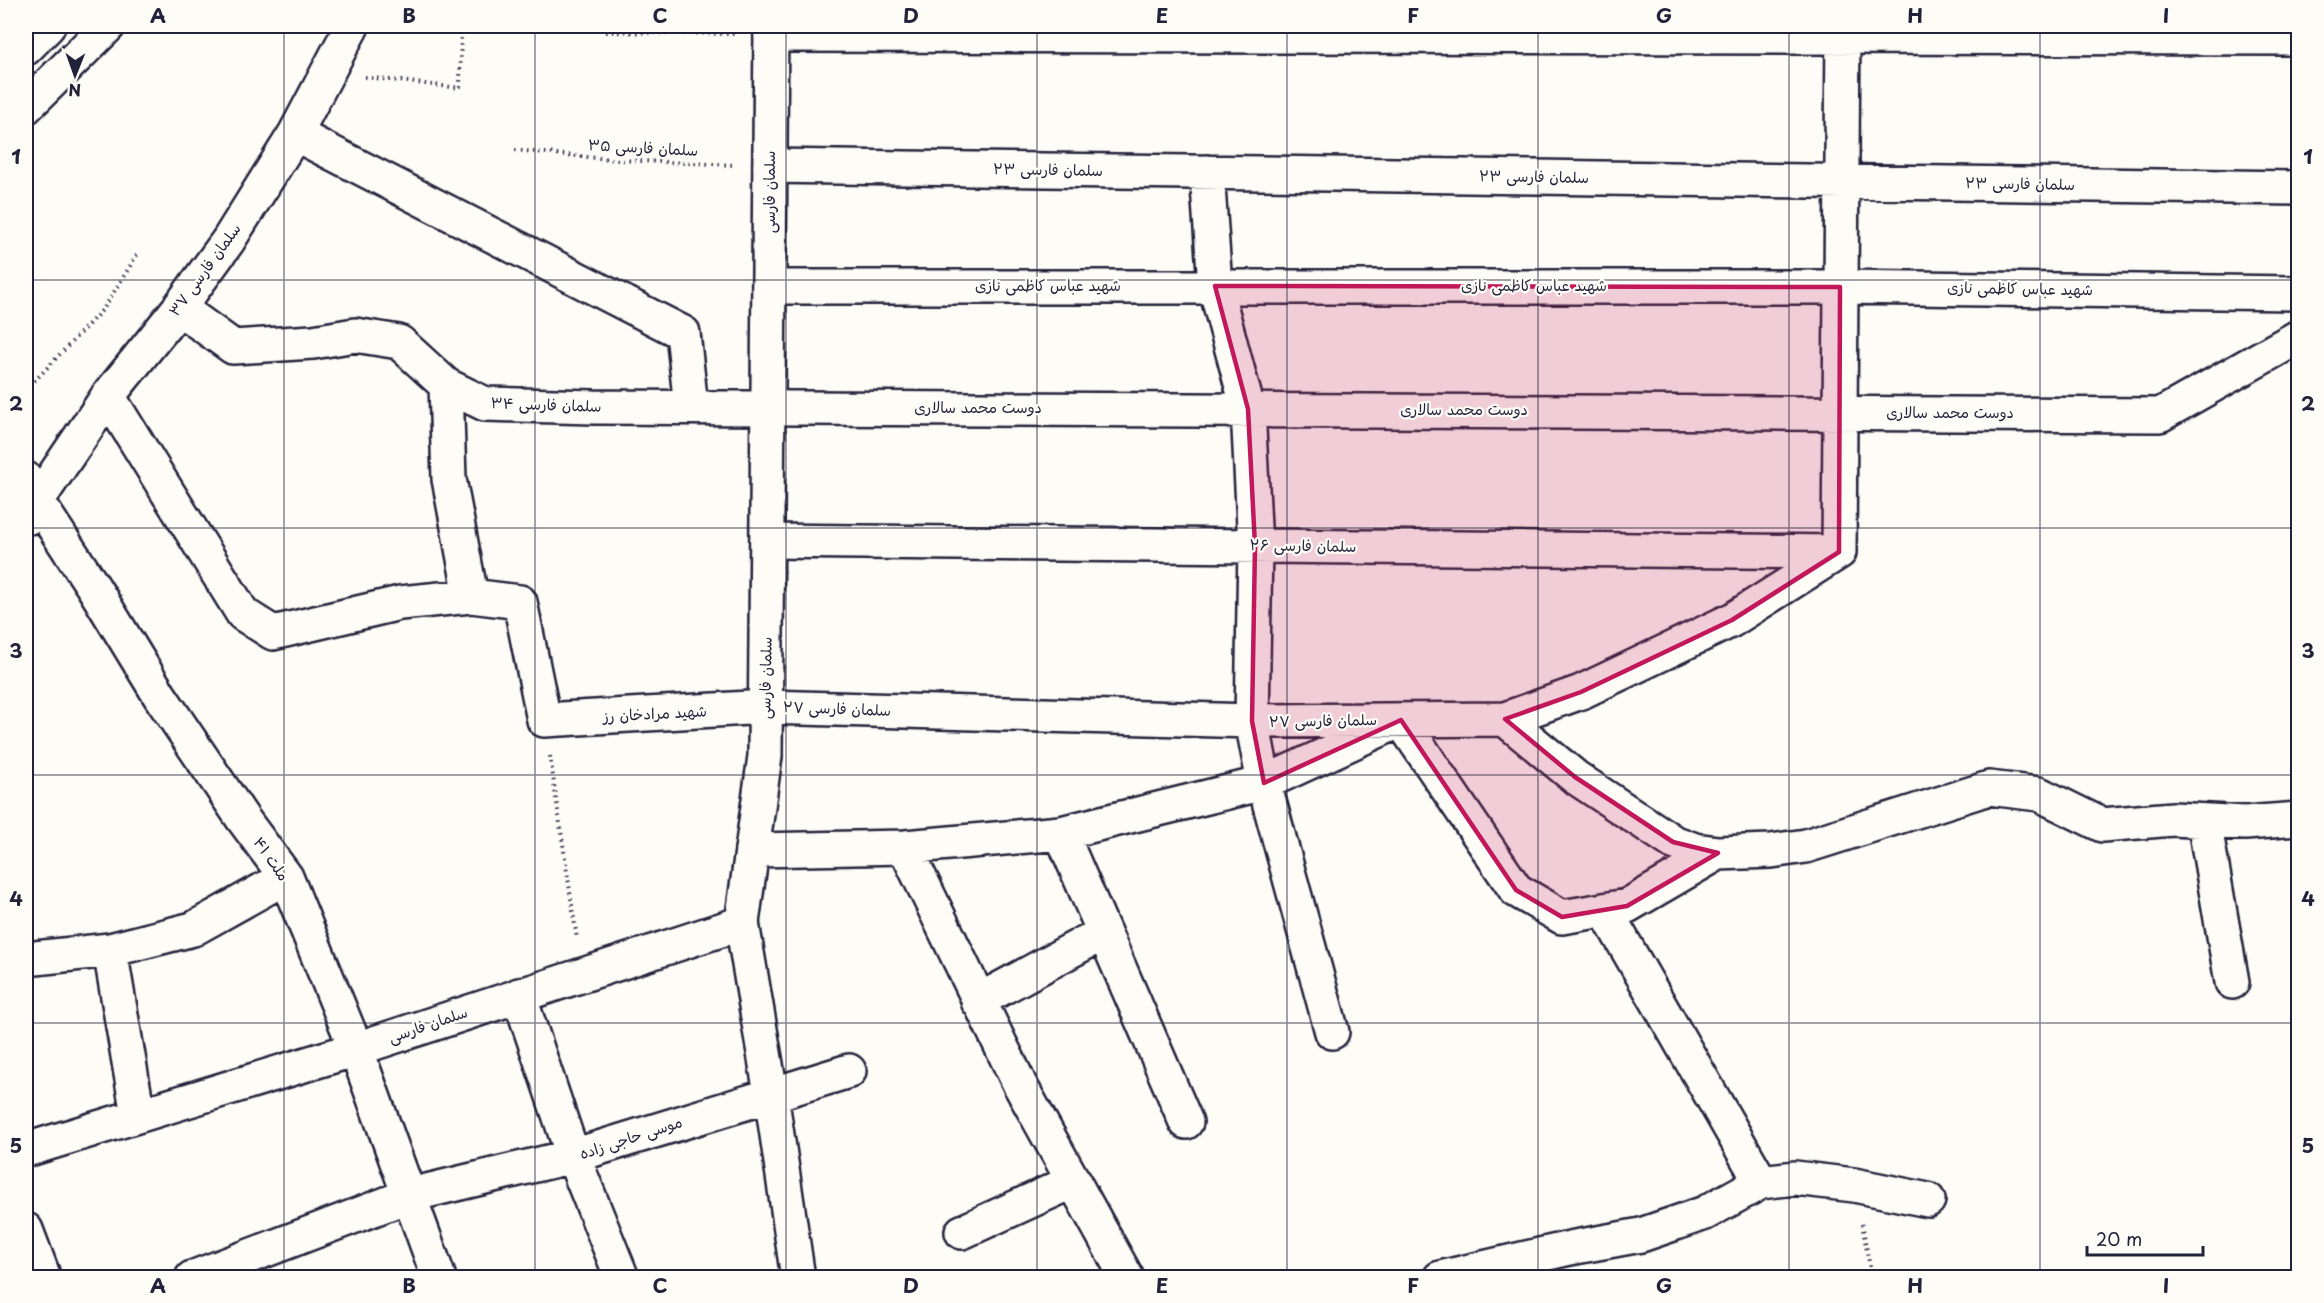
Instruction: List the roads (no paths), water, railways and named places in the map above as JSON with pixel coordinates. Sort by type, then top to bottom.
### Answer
[{"type":"street","points":[[26,48],[48,26]]},
{"type":"street","points":[[26,107],[108,26]]},
{"type":"street","name":"سلمان فارسی ۳۷","points":[[29,502],[228,241],[295,134],[352,26]]},
{"type":"street","points":[[771,30],[1843,32],[2298,38]]},
{"type":"street","name":"سلمان فارسی","points":[[26,1150],[356,1049],[742,923],[765,756],[771,30]]},
{"type":"street","points":[[1839,552],[1843,32]]},
{"type":"street","points":[[295,134],[683,333],[691,407]]},
{"type":"street","name":"سلمان فارسی ۲۳","points":[[770,166],[2298,188]]},
{"type":"street","points":[[1207,172],[1215,286],[1248,409],[1255,546],[1252,721],[1264,783],[1332,1032]]},
{"type":"street","name":"شهید عباس کاظمی نازی","points":[[769,287],[1840,287],[2298,293]]},
{"type":"street","name":"سلمان فارسی ۳۴","points":[[179,308],[233,347],[314,342],[355,335],[399,342],[446,385],[486,404],[768,408]]},
{"type":"street","name":"دوست محمد سالاری","points":[[768,408],[2160,415],[2298,337]]},
{"type":"street","points":[[108,396],[243,614],[273,633],[400,603],[471,596],[449,479],[446,385]]},
{"type":"street","name":"ملت ۴۱","points":[[29,502],[94,588],[160,696],[243,819],[286,877],[356,1049],[439,1278]]},
{"type":"street","name":"سلمان فارسی ۲۶","points":[[767,540],[1839,552]]},
{"type":"street","name":"سلمان فارسی ۲۷","points":[[766,707],[1252,721],[1505,719],[1581,692],[1732,620],[1839,552]]},
{"type":"street","name":"شهید مرادخان رز","points":[[471,596],[520,602],[544,720],[766,707]]},
{"type":"street","points":[[1505,719],[1575,777],[1673,842],[1695,850],[1718,853],[1771,851],[1806,846],[1989,788],[2039,794],[2102,825],[2173,819],[2245,823],[2298,819]]},
{"type":"street","points":[[752,850],[905,848],[1061,834],[1264,783],[1401,720],[1516,890],[1562,917],[1627,906],[1718,853]]},
{"type":"street","points":[[2204,821],[2232,982]]},
{"type":"street","points":[[1061,834],[1186,1122]]},
{"type":"street","points":[[905,848],[1020,1085],[1126,1278]]},
{"type":"street","points":[[26,959],[110,950],[193,929],[286,877]]},
{"type":"street","points":[[1605,910],[1761,1182]]},
{"type":"street","points":[[742,923],[771,1094],[798,1278]]},
{"type":"street","points":[[978,1001],[1103,933]]},
{"type":"street","points":[[110,950],[138,1116]]},
{"type":"street","points":[[519,994],[573,1156],[622,1278]]},
{"type":"street","name":"موسی حاجی زاده","points":[[192,1278],[410,1195],[573,1156],[849,1071]]},
{"type":"street","points":[[1440,1278],[1570,1248],[1641,1235],[1704,1213],[1761,1182],[1795,1178],[1854,1185],[1928,1200]]},
{"type":"street","points":[[962,1232],[1074,1181]]},
{"type":"street","points":[[26,1230],[44,1278]]}]
